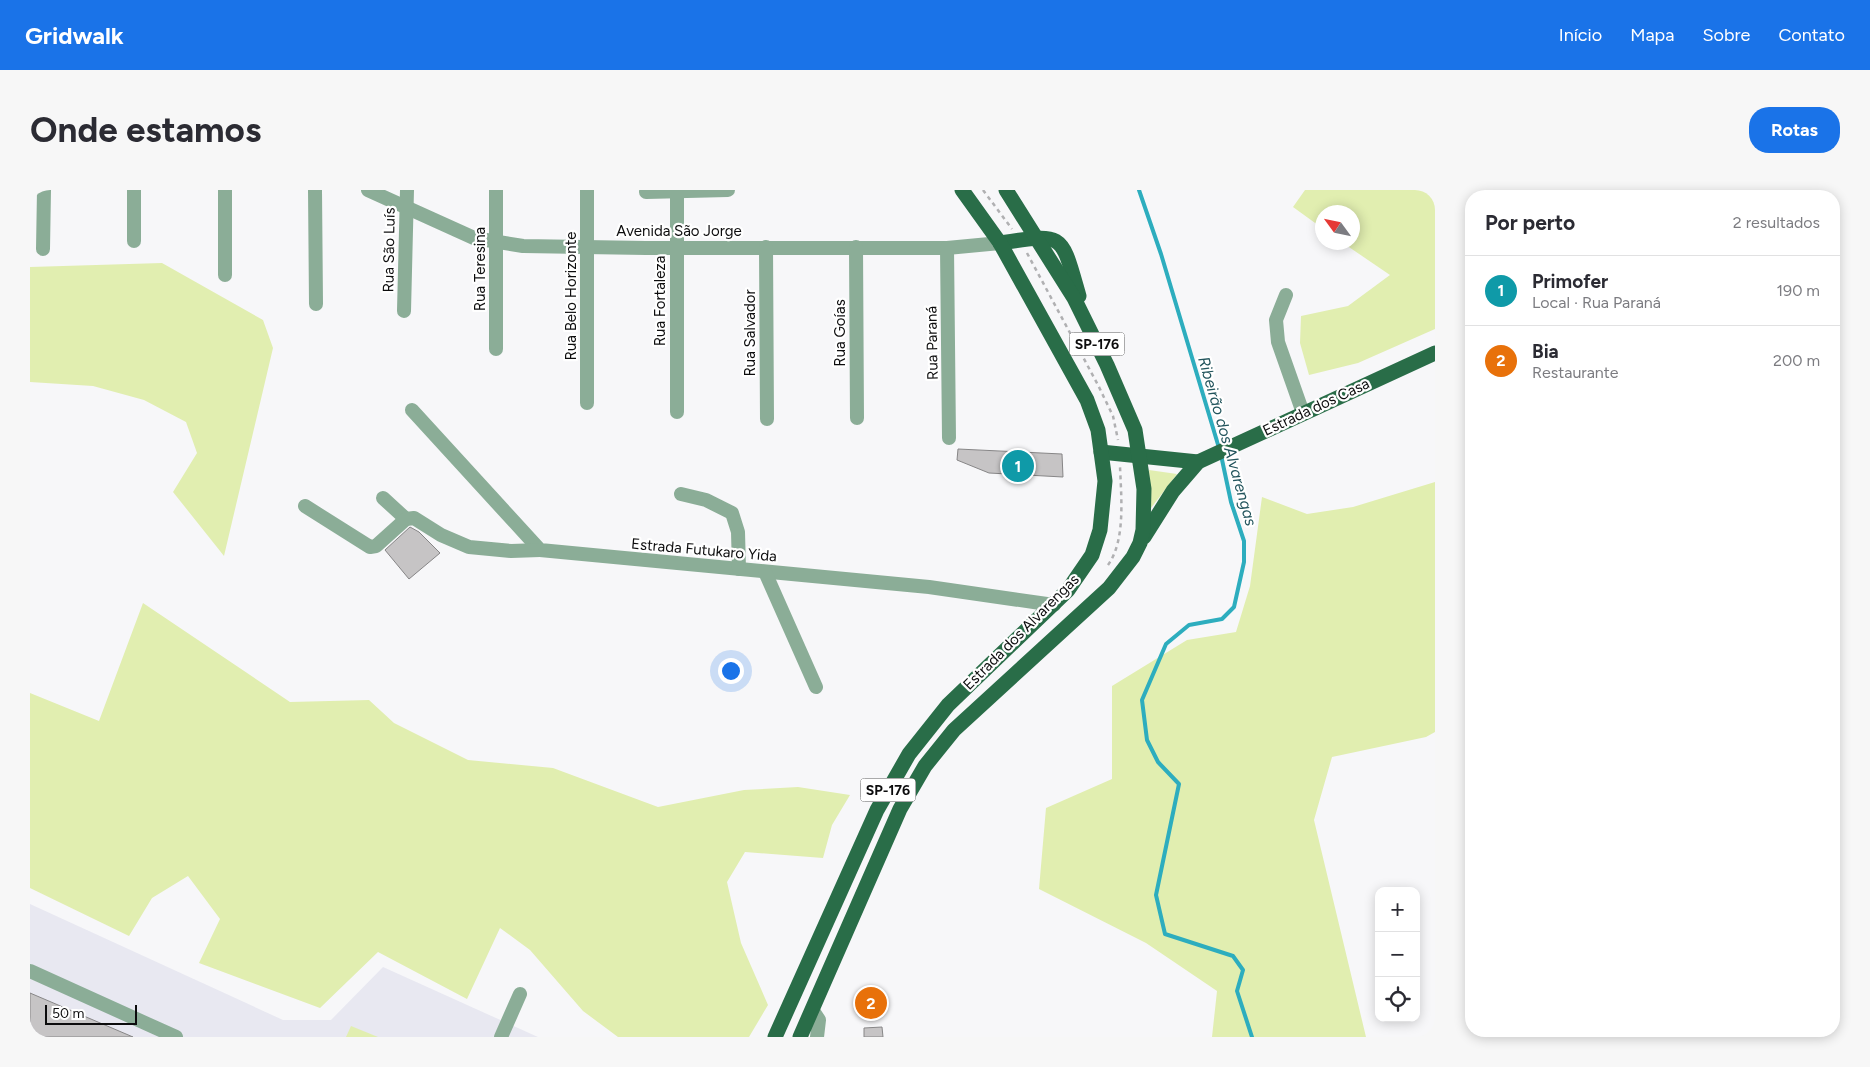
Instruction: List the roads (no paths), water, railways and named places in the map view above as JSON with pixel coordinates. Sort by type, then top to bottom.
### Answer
[{"type":"main road","name":"Estrada dos Alvarengas","points":[[775,1037],[877,810],[909,754],[954,699],[1054,604],[1082,573],[1098,538],[1105,491],[1098,430],[1088,400],[1000,243],[962,190]]},
{"type":"main road","name":"Estrada dos Alvarengas","points":[[800,1037],[900,809],[925,766],[954,730],[1109,588],[1123,572],[1140,543],[1144,511],[1140,457],[1135,430],[1122,396],[1070,292],[1006,190]]},
{"type":"main road","points":[[1000,243],[1036,238]]},
{"type":"main road","name":"Estrada dos Casa","points":[[1204,460],[1435,353]]},
{"type":"main road","points":[[1135,430],[1151,446],[1174,461]]},
{"type":"main road","points":[[1101,452],[1174,461],[1204,460]]},
{"type":"main road","points":[[1140,543],[1172,491],[1204,460]]},
{"type":"street","points":[[42,249],[44,190]]},
{"type":"street","points":[[134,190],[134,241]]},
{"type":"street","points":[[224,275],[225,190]]},
{"type":"street","points":[[315,190],[316,304]]},
{"type":"street","name":"Avenida São Jorge","points":[[368,190],[474,238],[496,243],[588,248],[947,248],[1000,243]]},
{"type":"street","name":"Rua São Luís","points":[[404,311],[407,190]]},
{"type":"street","name":"Rua Teresina","points":[[496,190],[496,349]]},
{"type":"street","name":"Rua Belo Horizonte","points":[[587,190],[587,403]]},
{"type":"street","points":[[646,192],[728,190]]},
{"type":"street","name":"Rua Fortaleza","points":[[677,191],[677,412]]},
{"type":"street","name":"Rua Salvador","points":[[766,247],[767,419]]},
{"type":"street","name":"Rua Goías","points":[[856,247],[857,418]]},
{"type":"street","name":"Rua Paraná","points":[[947,248],[949,438]]},
{"type":"street","points":[[1286,294],[1276,320],[1278,342],[1304,413]]},
{"type":"street","points":[[412,410],[540,550]]},
{"type":"street","points":[[681,494],[706,500],[732,513],[738,532],[739,570]]},
{"type":"street","points":[[305,506],[370,547],[376,546],[406,519],[383,498]]},
{"type":"street","name":"Estrada Futukaro Yida","points":[[406,519],[414,518],[421,521],[441,536],[469,547],[540,550],[929,587],[1054,604]]},
{"type":"street","points":[[765,572],[816,687]]},
{"type":"street","points":[[30,971],[176,1037]]},
{"type":"street","points":[[501,1037],[520,994]]},
{"type":"street","points":[[813,1011],[819,1020],[817,1037]]},
{"type":"waterway","name":"Ribeirão dos Alvarengas","points":[[1139,190],[1161,254],[1219,448]]},
{"type":"waterway","name":"Ribeirão dos Alvarengas","points":[[1221,455],[1231,502],[1244,541],[1244,562],[1234,607],[1222,619],[1189,625],[1166,644],[1142,700],[1147,740],[1158,762],[1179,784],[1156,895],[1165,934],[1233,956],[1243,970],[1237,991],[1252,1037]]},
{"type":"place","name":"Primofer","points":[[1018,466]]},
{"type":"place","name":"Bia","points":[[871,1003]]}]
